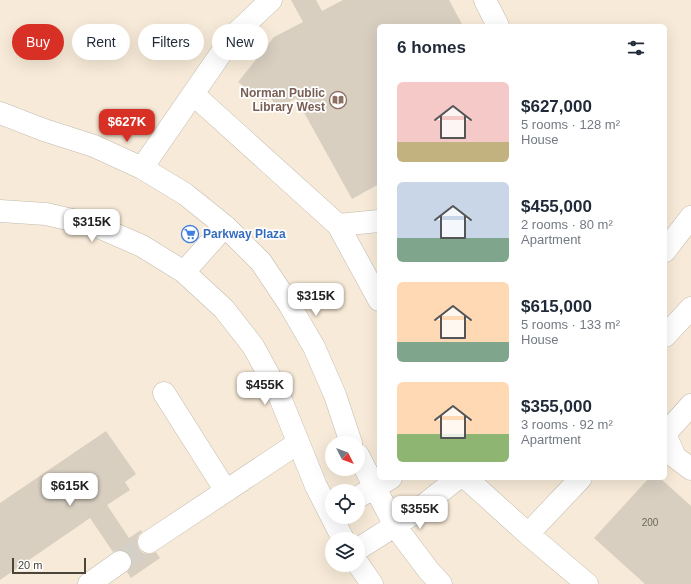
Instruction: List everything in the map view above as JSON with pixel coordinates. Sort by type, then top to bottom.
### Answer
[{"type":"street","points":[[142,168],[233,36],[272,0]]},
{"type":"street","points":[[485,0],[497,24]]},
{"type":"street","points":[[193,94],[338,225],[377,296]]},
{"type":"street","points":[[0,113],[44,130],[94,146],[142,168],[184,194],[225,226],[261,262],[314,347],[335,395],[350,436]]},
{"type":"street","points":[[0,211],[46,214],[94,226],[142,246],[184,272],[224,308],[253,346],[277,390],[298,442],[325,500]]},
{"type":"street","points":[[667,248],[691,217]]},
{"type":"street","points":[[338,225],[377,220]]},
{"type":"street","points":[[184,272],[225,226]]},
{"type":"street","points":[[667,334],[691,308]]},
{"type":"street","points":[[164,393],[226,491]]},
{"type":"street","points":[[667,432],[691,405]]},
{"type":"street","points":[[667,439],[675,458],[691,469]]},
{"type":"street","points":[[149,542],[298,442]]},
{"type":"street","points":[[365,469],[395,526],[429,571],[441,584]]},
{"type":"street","points":[[365,545],[410,516],[455,480]]},
{"type":"street","points":[[468,480],[586,584]]},
{"type":"street","points":[[528,534],[579,480]]},
{"type":"street","points":[[89,584],[120,562]]},
{"type":"street","points":[[364,572],[372,584]]},
{"type":"shaded area","name":"Parkway Plaza","points":[[0,0],[691,0],[691,584],[0,584]]},
{"type":"building","name":"Norman Public Library West","points":[[291,0],[316,0],[322,11],[343,0],[449,0],[462,24],[377,24],[377,185],[352,199],[296,98],[277,109],[271,98],[264,102],[238,82],[256,60],[268,60],[268,44],[274,37],[303,22]]},
{"type":"building","points":[[106,431],[136,474],[125,482],[130,490],[107,505],[129,538],[141,530],[142,532],[138,536],[137,542],[139,549],[143,553],[149,554],[156,552],[160,558],[131,578],[127,572],[131,567],[132,560],[130,555],[125,551],[119,550],[113,552],[90,518],[0,580],[0,503]]},
{"type":"building","points":[[647,480],[662,480],[691,506],[691,584],[645,584],[594,538]]},
{"type":"tunnel","points":[[120,562],[149,542]]},
{"type":"place","name":"Norman Public Library West","points":[[338,100]]},
{"type":"place","name":"Parkway Plaza","points":[[190,234]]}]
